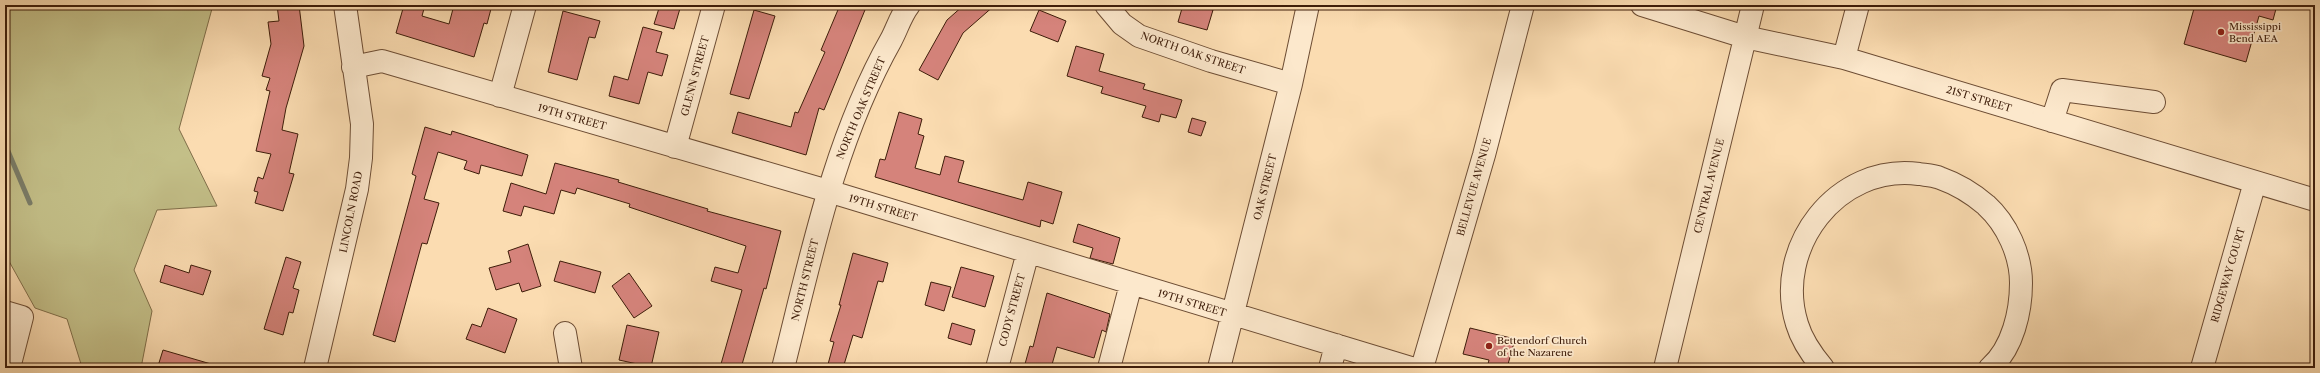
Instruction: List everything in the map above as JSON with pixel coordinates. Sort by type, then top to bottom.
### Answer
[{"type":"street","name":"LINCOLN ROAD","points":[[315,368],[335,290],[358,181],[362,124],[345,5]]},
{"type":"street","points":[[500,96],[526,5]]},
{"type":"street","name":"GLENN STREET","points":[[675,147],[714,5]]},
{"type":"street","name":"NORTH OAK STREET","points":[[828,191],[840,156],[878,63],[909,5]]},
{"type":"street","name":"NORTH OAK STREET","points":[[1106,5],[1122,24],[1139,36],[1211,62],[1291,84]]},
{"type":"street","name":"OAK STREET","points":[[1219,368],[1291,84],[1308,5]]},
{"type":"street","name":"BELLEVUE AVENUE","points":[[1422,368],[1484,155],[1523,5]]},
{"type":"street","name":"21ST STREET","points":[[1642,5],[1745,37],[1844,58],[2315,200]]},
{"type":"street","name":"CENTRAL AVENUE","points":[[1665,368],[1753,5]]},
{"type":"street","points":[[1844,58],[1858,5]]},
{"type":"street","name":"19TH STREET","points":[[353,67],[382,61],[828,191],[1411,368]]},
{"type":"street","points":[[2052,121],[2062,90],[2154,102]]},
{"type":"street","points":[[1823,368],[1808,349],[1797,325],[1791,298],[1792,271],[1800,245],[1813,221],[1831,201],[1854,186],[1879,176],[1906,173],[1939,177],[1969,191],[1994,213],[2012,241],[2021,273],[2021,306],[2011,338],[1990,368]]},
{"type":"street","name":"RIDGEWAY COURT","points":[[2202,368],[2255,182]]},
{"type":"street","name":"NORTH STREET","points":[[783,368],[828,191]]},
{"type":"street","name":"CODY STREET","points":[[997,368],[1028,252]]},
{"type":"street","points":[[1109,368],[1131,284]]},
{"type":"street","points":[[5,312],[22,318],[9,368]]},
{"type":"street","points":[[565,332],[571,368]]},
{"type":"street","points":[[1330,368],[1336,346]]},
{"type":"shaded area","points":[[5,5],[213,5],[179,129],[217,206],[157,210],[134,270],[152,311],[141,368],[114,368],[81,364],[67,319],[35,308],[5,254]]},
{"type":"building","points":[[277,5],[299,5],[304,46],[286,108],[282,130],[298,134],[289,173],[294,174],[283,211],[255,203],[258,192],[254,191],[258,177],[263,179],[271,154],[256,151],[270,91],[266,90],[270,78],[262,76],[271,44],[268,22],[279,21]]},
{"type":"building","points":[[404,5],[425,5],[422,16],[449,24],[454,5],[492,5],[487,24],[484,23],[474,57],[396,33]]},
{"type":"building","points":[[660,5],[681,5],[674,29],[654,24]]},
{"type":"building","points":[[840,5],[867,5],[824,110],[819,108],[806,155],[732,133],[738,112],[791,127],[795,112],[798,113],[825,52],[821,50]]},
{"type":"building","points":[[964,5],[995,5],[963,33],[938,80],[919,70],[947,20]]},
{"type":"building","points":[[1183,5],[1195,5],[1213,10],[1207,30],[1178,22]]},
{"type":"building","name":"Mississippi Bend AEA","points":[[2195,5],[2277,5],[2273,20],[2259,16],[2246,62],[2184,44]]},
{"type":"building","points":[[754,10],[775,16],[749,99],[730,94]]},
{"type":"building","points":[[1039,10],[1066,21],[1058,42],[1030,31]]},
{"type":"building","points":[[563,11],[600,21],[595,38],[589,37],[577,80],[548,72]]},
{"type":"building","points":[[643,27],[662,32],[656,52],[668,55],[662,76],[648,72],[639,104],[609,96],[614,76],[628,80]]},
{"type":"building","points":[[1076,46],[1104,54],[1099,71],[1145,84],[1143,89],[1182,100],[1176,118],[1161,114],[1159,122],[1142,117],[1146,106],[1101,93],[1103,87],[1067,76]]},
{"type":"building","points":[[899,112],[922,119],[918,134],[924,136],[915,168],[940,175],[945,156],[964,161],[958,182],[1023,200],[1028,182],[1062,192],[1053,224],[1041,220],[1040,227],[875,177],[880,159],[885,160]]},
{"type":"building","points":[[1192,118],[1206,122],[1201,136],[1188,132]]},
{"type":"building","points":[[425,127],[451,135],[452,131],[528,155],[522,176],[481,165],[479,174],[464,169],[467,161],[438,152],[424,199],[439,203],[427,244],[422,243],[395,342],[373,335],[416,176],[412,174]]},
{"type":"building","points":[[555,163],[619,180],[618,182],[708,209],[707,211],[781,231],[766,289],[764,288],[741,368],[721,364],[742,290],[711,281],[715,267],[738,273],[746,246],[629,207],[630,204],[577,188],[575,194],[561,190],[554,214],[524,206],[521,216],[503,211],[511,183],[546,194]]},
{"type":"building","points":[[1078,224],[1120,238],[1113,264],[1090,258],[1093,248],[1073,242]]},
{"type":"building","points":[[528,244],[541,286],[522,292],[519,283],[496,290],[489,268],[511,262],[508,251]]},
{"type":"building","points":[[853,253],[888,263],[883,282],[878,281],[862,338],[853,335],[843,368],[827,368],[834,342],[830,341],[841,305],[839,305]]},
{"type":"building","points":[[286,257],[301,262],[293,288],[299,290],[293,313],[289,312],[283,335],[264,329]]},
{"type":"building","points":[[560,261],[601,272],[595,293],[554,281]]},
{"type":"building","points":[[165,265],[189,273],[191,265],[211,271],[203,295],[160,282]]},
{"type":"building","points":[[961,267],[994,276],[985,307],[952,297]]},
{"type":"building","points":[[629,273],[652,306],[634,318],[612,286]]},
{"type":"building","points":[[931,282],[951,287],[944,311],[925,305]]},
{"type":"building","points":[[1047,293],[1110,314],[1106,332],[1102,330],[1094,358],[1057,347],[1051,368],[1038,368],[1025,364],[1030,346],[1033,347]]},
{"type":"building","points":[[488,308],[517,319],[505,353],[466,339],[472,324],[481,327]]},
{"type":"building","points":[[952,323],[975,330],[971,345],[948,338]]},
{"type":"building","points":[[627,325],[659,332],[651,367],[619,360]]},
{"type":"building","name":"Bettendorf Church of the Nazarene","points":[[1470,328],[1515,339],[1507,368],[1487,368],[1489,360],[1463,354]]},
{"type":"building","points":[[163,350],[211,364],[211,368],[166,368],[158,366]]},
{"type":"waterway","points":[[5,144],[30,203]]},
{"type":"place","name":"Mississippi Bend AEA","points":[[2221,32]]},
{"type":"place","name":"Bettendorf Church of the Nazarene","points":[[1489,346]]}]
